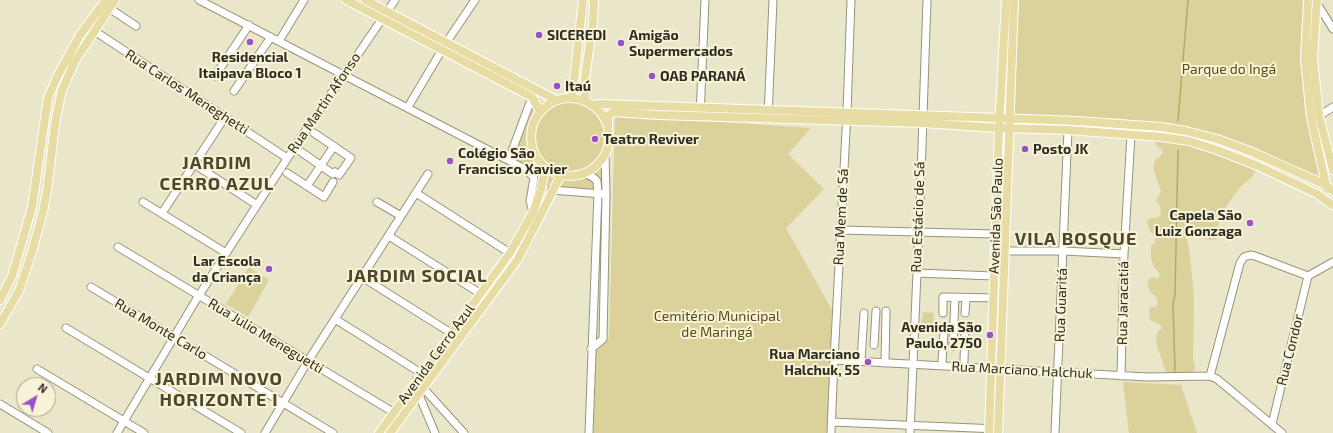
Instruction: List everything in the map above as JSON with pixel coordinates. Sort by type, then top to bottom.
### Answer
[{"type":"main road","points":[[0,300],[12,276],[32,207],[48,98],[58,75],[76,42],[106,0]]},
{"type":"main road","points":[[0,324],[19,291],[43,212],[58,103],[62,90],[68,75],[94,31],[115,0]]},
{"type":"main road","points":[[346,0],[382,19],[444,47],[533,93],[556,100]]},
{"type":"main road","points":[[365,0],[444,47]]},
{"type":"main road","points":[[572,98],[583,0]]},
{"type":"main road","points":[[594,0],[584,85],[588,103],[599,112],[605,122],[608,133]]},
{"type":"main road","name":"Avenida São Paulo","points":[[989,431],[999,118],[1006,0]]},
{"type":"main road","name":"Avenida São Paulo","points":[[998,431],[1014,0]]},
{"type":"main road","points":[[1308,0],[1304,59],[1311,118],[1332,206]]},
{"type":"main road","points":[[1316,1],[1313,58],[1319,116],[1333,170]]},
{"type":"main road","points":[[533,93],[540,112]]},
{"type":"main road","points":[[700,112],[588,103],[572,98],[556,100],[547,105],[534,120],[531,130],[533,151],[545,168],[561,175],[574,176],[585,173],[597,165],[606,152],[608,143],[608,116],[613,112],[769,113],[922,119],[999,118],[1124,124],[1186,131],[1217,139],[1252,152],[1326,185],[1333,191]]},
{"type":"main road","points":[[922,119],[1009,129],[1068,130],[1175,139],[1217,150],[1258,166],[1311,191],[1332,206]]},
{"type":"main road","name":"Avenida Cerro Azul","points":[[390,433],[518,259],[541,189],[545,168]]},
{"type":"main road","name":"Avenida Cerro Azul","points":[[379,433],[416,380],[510,253],[541,214],[561,175]]},
{"type":"main road","points":[[20,249],[32,252]]},
{"type":"street","points":[[280,41],[304,0]]},
{"type":"street","name":"Rua Martin Afonso","points":[[117,433],[199,295],[257,204],[343,74],[395,0]]},
{"type":"street","points":[[408,107],[444,47],[475,0]]},
{"type":"street","points":[[700,112],[705,0]]},
{"type":"street","points":[[769,113],[773,0]]},
{"type":"street","name":"Rua Mem de Sá","points":[[831,433],[851,0]]},
{"type":"street","name":"Rua Estácio de Sá","points":[[910,433],[927,0]]},
{"type":"street","points":[[204,1],[509,159],[527,170],[534,178],[530,201],[533,212]]},
{"type":"street","points":[[1316,1],[1333,29]]},
{"type":"street","points":[[109,8],[136,26]]},
{"type":"street","name":"Rua Carlos Meneghetti","points":[[87,25],[287,158]]},
{"type":"street","points":[[215,76],[249,25]]},
{"type":"street","points":[[234,91],[271,37]]},
{"type":"street","points":[[509,159],[533,93]]},
{"type":"street","points":[[1319,116],[1333,107]]},
{"type":"street","points":[[162,214],[225,116]]},
{"type":"street","name":"Rua Guaritá","points":[[1055,433],[1068,130]]},
{"type":"street","points":[[294,147],[333,174],[335,172],[339,175],[351,158],[314,133]]},
{"type":"street","name":"Rua Jaracatiá","points":[[1121,376],[1124,254],[1131,135]]},
{"type":"street","points":[[307,186],[334,146]]},
{"type":"street","points":[[591,349],[603,339],[606,152]]},
{"type":"street","points":[[194,164],[257,204]]},
{"type":"street","points":[[287,173],[324,197],[333,182]]},
{"type":"street","points":[[585,173],[597,181],[598,193],[589,433]]},
{"type":"street","points":[[265,433],[308,361],[428,174]]},
{"type":"street","points":[[552,190],[606,194]]},
{"type":"street","points":[[416,193],[510,253]]},
{"type":"street","points":[[143,202],[226,253]]},
{"type":"street","points":[[377,202],[401,216]]},
{"type":"street","points":[[840,230],[995,234]]},
{"type":"street","points":[[389,236],[481,294]]},
{"type":"street","name":"Rua Julio Meneguetti","points":[[118,247],[393,412]]},
{"type":"street","points":[[1004,251],[1063,251],[1124,254]]},
{"type":"street","points":[[1282,433],[1217,379],[1210,376],[1240,263],[1244,257],[1250,255],[1308,276],[1333,262]]},
{"type":"street","points":[[917,273],[994,276]]},
{"type":"street","name":"Rua Condor","points":[[1272,424],[1308,276]]},
{"type":"street","points":[[362,277],[451,333]]},
{"type":"street","name":"Rua Monte Carlo","points":[[91,287],[333,433]]},
{"type":"street","points":[[943,313],[943,297],[1003,299]]},
{"type":"street","points":[[954,346],[955,297]]},
{"type":"street","points":[[965,313],[966,298]]},
{"type":"street","points":[[874,345],[876,311]]},
{"type":"street","points":[[886,311],[886,363]]},
{"type":"street","points":[[861,361],[864,313]]},
{"type":"street","points":[[335,319],[416,380],[435,433]]},
{"type":"street","points":[[66,328],[241,433]]},
{"type":"street","points":[[964,361],[965,330]]},
{"type":"street","points":[[942,362],[944,331]]},
{"type":"street","points":[[862,344],[886,345]]},
{"type":"street","points":[[944,346],[964,347]]},
{"type":"street","name":"Rua Marciano Halchuk","points":[[834,360],[1160,378],[1210,376]]},
{"type":"street","points":[[37,369],[144,433]]},
{"type":"street","points":[[421,392],[464,433]]},
{"type":"street","points":[[0,404],[48,433]]},
{"type":"street","points":[[832,422],[910,425],[998,431]]},
{"type":"green space","name":"Parque do Ingá","points":[[1016,0],[1303,0],[1300,59],[1306,118],[1320,179],[1187,130],[1010,117]]},
{"type":"green space","points":[[532,97],[547,105],[556,100],[578,99],[591,105],[599,112],[605,122],[608,133],[608,143],[605,153],[606,194],[552,190],[532,174],[509,159]]},
{"type":"green space","name":"Cemitério Municipal de Maringá","points":[[615,115],[811,128],[788,154],[824,189],[786,228],[832,310],[828,433],[593,433],[596,351],[609,338]]},
{"type":"green space","points":[[1151,136],[1189,142],[1257,167],[1253,176],[1240,187],[1225,208],[1216,231],[1217,239],[1210,240],[1186,234],[1190,254],[1194,300],[1193,358],[1195,368],[1193,373],[1169,374],[1166,372],[1157,346],[1156,337],[1158,331],[1161,329],[1161,325],[1150,320],[1150,307],[1156,307],[1158,303],[1156,297],[1148,287],[1148,283],[1149,279],[1153,277],[1158,279],[1160,274],[1154,267],[1151,259],[1151,246],[1155,242],[1156,237],[1151,233],[1147,221],[1151,218],[1159,217],[1161,212],[1160,206],[1156,201],[1161,191],[1153,168],[1155,160],[1163,153]]},
{"type":"green space","points":[[249,267],[269,280],[248,317],[226,304]]},
{"type":"green space","points":[[923,312],[934,313],[933,326],[921,327]]},
{"type":"green space","points":[[1123,382],[1181,385],[1197,433],[1129,433]]},
{"type":"waterway","points":[[1178,121],[1188,0]]},
{"type":"waterway","points":[[1175,371],[1173,303],[1175,295],[1178,150]]},
{"type":"place","name":"SICEREDI","points":[[539,35]]},
{"type":"place","name":"Residencial Itaipava Bloco 1","points":[[250,42]]},
{"type":"place","name":"Amigão Supermercados","points":[[621,43]]},
{"type":"place","name":"OAB PARANÁ","points":[[652,76]]},
{"type":"place","name":"Itaú","points":[[557,86]]},
{"type":"place","name":"Teatro Reviver","points":[[595,139]]},
{"type":"place","name":"Posto JK","points":[[1025,149]]},
{"type":"place","name":"Colégio São Francisco Xavier","points":[[450,161]]},
{"type":"place","name":"Capela São Luiz Gonzaga","points":[[1250,223]]},
{"type":"place","name":"Lar Escola da Criança","points":[[269,269]]},
{"type":"place","name":"Avenida São Paulo, 2750","points":[[990,335]]},
{"type":"place","name":"Rua Marciano Halchuk, 55","points":[[868,362]]},
{"type":"district","name":"JARDIM CERRO AZUL","points":[[217,173]]},
{"type":"district","name":"VILA BOSQUE","points":[[1076,239]]},
{"type":"district","name":"JARDIM SOCIAL","points":[[417,276]]},
{"type":"district","name":"JARDIM NOVO HORIZONTE I","points":[[219,389]]}]
